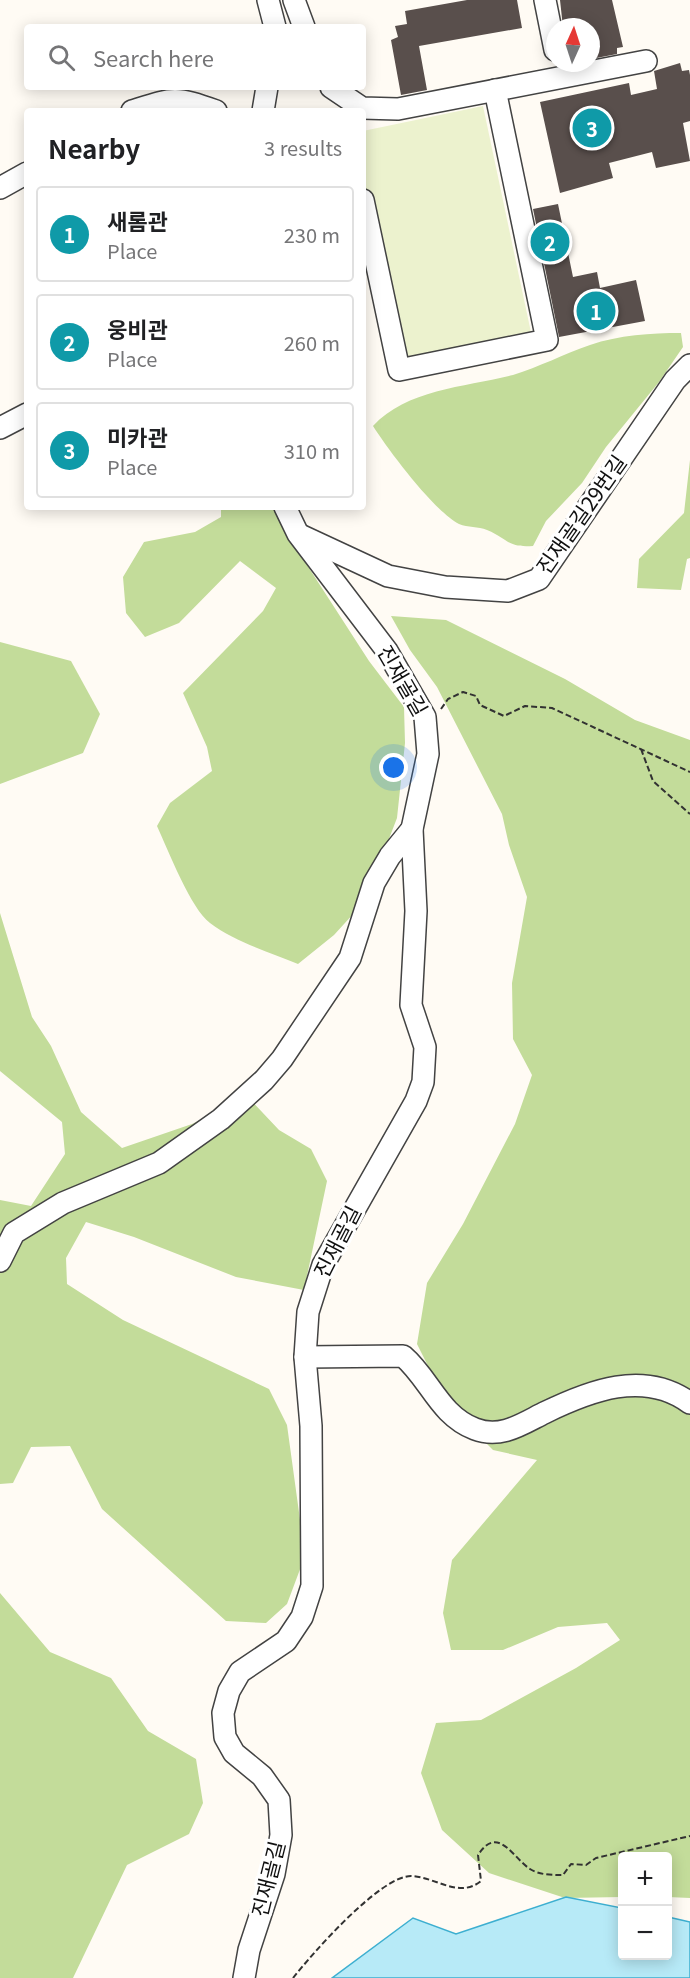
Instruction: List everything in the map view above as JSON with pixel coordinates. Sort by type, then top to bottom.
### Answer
[{"type":"street","points":[[268,0],[274,24]]},
{"type":"street","points":[[294,0],[303,24]]},
{"type":"street","points":[[545,0],[549,18]]},
{"type":"street","points":[[600,66],[646,61]]},
{"type":"street","points":[[366,108],[398,109],[495,90],[553,72]]},
{"type":"street","points":[[264,108],[266,90]]},
{"type":"street","points":[[366,214],[399,370],[547,340],[495,90]]},
{"type":"street","points":[[342,98],[362,108]]},
{"type":"street","points":[[142,108],[167,100],[184,100],[207,108]]},
{"type":"street","points":[[0,188],[24,175]]},
{"type":"street","name":"진재골길29번길","points":[[298,534],[388,576],[445,587],[508,591],[539,579],[675,380],[690,365]]},
{"type":"street","points":[[0,428],[24,416]]},
{"type":"street","name":"진재골길","points":[[244,1978],[249,1950],[274,1874],[281,1835],[279,1800],[262,1776],[234,1753],[225,1737],[223,1713],[229,1691],[240,1672],[286,1641],[302,1617],[312,1586],[311,1426],[305,1357],[308,1312],[323,1265],[416,1101],[423,1082],[425,1047],[411,1005],[416,911],[412,829],[428,754],[425,717],[387,651],[298,534],[286,510]]},
{"type":"street","points":[[0,1261],[14,1233],[63,1203],[159,1163],[221,1119],[264,1080],[288,1050],[350,958],[374,883],[390,856],[412,829]]},
{"type":"street","points":[[305,1357],[403,1356],[414,1365],[438,1400],[459,1421],[477,1430],[504,1432],[562,1404],[610,1387],[635,1385],[662,1390],[690,1403]]},
{"type":"path","points":[[425,717],[438,712],[448,699],[463,692],[476,696],[480,705],[504,716],[525,706],[552,708],[690,772]]},
{"type":"path","points":[[641,749],[653,781],[690,814]]},
{"type":"path","points":[[292,1978],[374,1893],[392,1883],[410,1876],[460,1888],[473,1888],[482,1881],[478,1855],[484,1845],[492,1842],[504,1846],[530,1869],[549,1876],[562,1875],[572,1863],[586,1865],[596,1858],[690,1836]]},
{"type":"green space","points":[[483,106],[533,342],[399,370],[366,214],[366,130]]},
{"type":"green space","points":[[658,333],[681,333],[683,347],[659,382],[606,447],[582,483],[546,521],[533,546],[518,546],[487,530],[459,524],[449,517],[425,494],[373,426],[403,404],[438,391],[513,375],[612,339]]},
{"type":"green space","points":[[690,460],[690,558],[687,559],[681,590],[637,588],[639,559],[684,513]]},
{"type":"green space","points":[[221,510],[276,510],[288,525],[307,565],[369,661],[404,707],[405,743],[397,818],[365,901],[334,935],[298,964],[241,941],[210,923],[195,905],[157,826],[170,803],[212,771],[207,747],[183,693],[263,611],[276,588],[240,561],[179,623],[145,637],[126,613],[123,577],[144,542],[195,532],[221,517]]},
{"type":"green space","points":[[391,616],[446,620],[565,679],[635,720],[690,740],[690,1898],[672,1897],[672,1852],[618,1852],[618,1897],[565,1898],[489,1873],[442,1830],[421,1773],[436,1723],[481,1720],[576,1668],[620,1640],[607,1623],[558,1627],[503,1650],[451,1650],[443,1613],[452,1560],[537,1460],[493,1450],[447,1404],[417,1344],[427,1283],[463,1224],[515,1124],[532,1075],[513,1039],[512,983],[527,897],[509,845],[502,814],[437,687],[410,650]]},
{"type":"green space","points":[[0,642],[71,661],[100,714],[83,753],[0,784]]},
{"type":"green space","points":[[0,913],[32,1017],[51,1046],[81,1112],[122,1148],[192,1124],[247,1096],[279,1130],[311,1149],[327,1181],[304,1290],[236,1277],[134,1237],[86,1222],[66,1258],[67,1284],[123,1320],[269,1389],[287,1425],[305,1556],[287,1604],[266,1623],[226,1621],[102,1509],[70,1446],[31,1447],[13,1483],[0,1484],[0,1200],[31,1206],[65,1154],[62,1122],[0,1071]]},
{"type":"green space","points":[[0,1593],[50,1652],[111,1678],[148,1731],[196,1759],[203,1803],[189,1834],[127,1865],[73,1978],[0,1978]]},
{"type":"water","points":[[566,1897],[618,1907],[618,1960],[672,1960],[672,1918],[690,1922],[690,1978],[332,1978],[413,1918],[456,1934]]},
{"type":"building","points":[[467,0],[517,0],[522,28],[419,46],[427,90],[401,95],[391,40],[398,37],[395,26],[407,24],[405,11]]},
{"type":"building","points":[[560,0],[612,0],[623,47],[617,48],[617,54],[600,57],[600,18],[562,18]]},
{"type":"building","points":[[680,63],[682,71],[689,70],[690,75],[690,121],[683,123],[690,161],[656,168],[652,152],[609,163],[613,178],[560,193],[540,102],[629,83],[631,95],[657,89],[654,71]]},
{"type":"building","points":[[558,204],[573,277],[597,272],[600,288],[636,280],[645,321],[559,337],[533,209]]},
{"type":"place","name":"미카관","points":[[592,128]]},
{"type":"place","name":"웅비관","points":[[550,242]]},
{"type":"place","name":"새롬관","points":[[596,311]]}]
